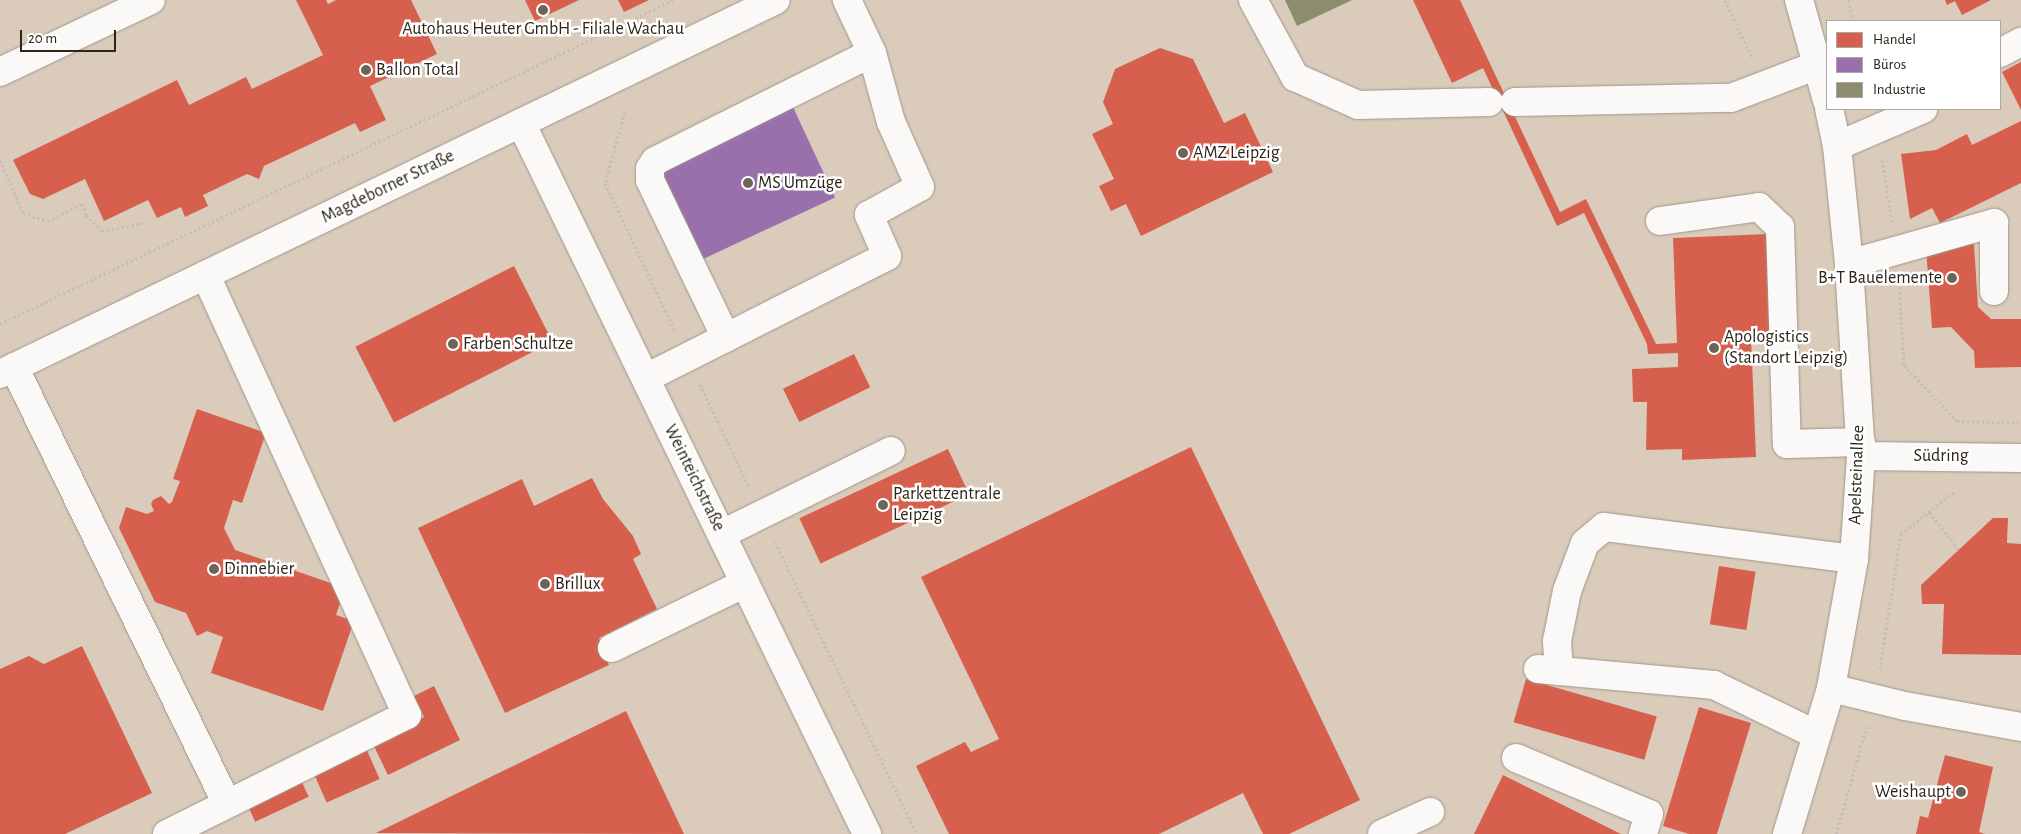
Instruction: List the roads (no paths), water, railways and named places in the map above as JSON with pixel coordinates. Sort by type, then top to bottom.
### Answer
[{"type":"street","points":[[0,72],[150,0]]},
{"type":"street","name":"Magdeborner Straße","points":[[7,370],[521,123],[733,9],[776,0]]},
{"type":"street","points":[[646,378],[887,256],[869,215],[920,188],[892,122],[872,53],[847,0]]},
{"type":"street","points":[[1253,0],[1295,76],[1358,104],[1731,98],[1820,64]]},
{"type":"street","points":[[1799,0],[1820,64],[1826,95]]},
{"type":"street","points":[[2001,52],[2021,42]]},
{"type":"street","points":[[726,338],[650,180],[650,169],[655,161],[872,53]]},
{"type":"street","name":"Apelsteinallee","points":[[1787,834],[1831,688],[1854,559],[1861,449],[1849,264],[1837,146],[1829,110]]},
{"type":"street","points":[[1837,146],[1921,110]]},
{"type":"street","name":"Weinteichstraße","points":[[521,123],[722,534],[862,832]]},
{"type":"street","name":"Südring","points":[[1660,222],[1759,206],[1780,227],[1787,444],[2021,458]]},
{"type":"street","points":[[1849,264],[1994,223],[1994,291]]},
{"type":"street","points":[[167,834],[407,715],[206,275]]},
{"type":"street","points":[[7,370],[227,804]]},
{"type":"street","points":[[722,534],[891,451]]},
{"type":"street","points":[[1817,735],[1714,685],[1548,670],[1557,641],[1568,591],[1585,543],[1604,527],[1854,559]]},
{"type":"street","points":[[612,648],[745,583]]},
{"type":"street","points":[[1831,688],[2021,727]]},
{"type":"street","points":[[1516,758],[1649,814],[1643,834]]},
{"type":"street","points":[[1382,834],[1430,812]]},
{"type":"place","name":"Autohaus Heuter GmbH - Filiale Wachau","points":[[543,10]]},
{"type":"place","name":"Ballon Total","points":[[366,70]]},
{"type":"place","name":"AMZ Leipzig","points":[[1183,153]]},
{"type":"place","name":"MS Umzüge","points":[[748,183]]},
{"type":"place","name":"B+T Bauelemente","points":[[1952,278]]},
{"type":"place","name":"Farben Schultze","points":[[453,344]]},
{"type":"place","name":"Apologistics (Standort Leipzig)","points":[[1714,348]]},
{"type":"place","name":"Parkettzentrale Leipzig","points":[[883,505]]},
{"type":"place","name":"Dinnebier","points":[[214,569]]},
{"type":"place","name":"Brillux","points":[[545,584]]},
{"type":"place","name":"Weishaupt","points":[[1961,792]]}]
